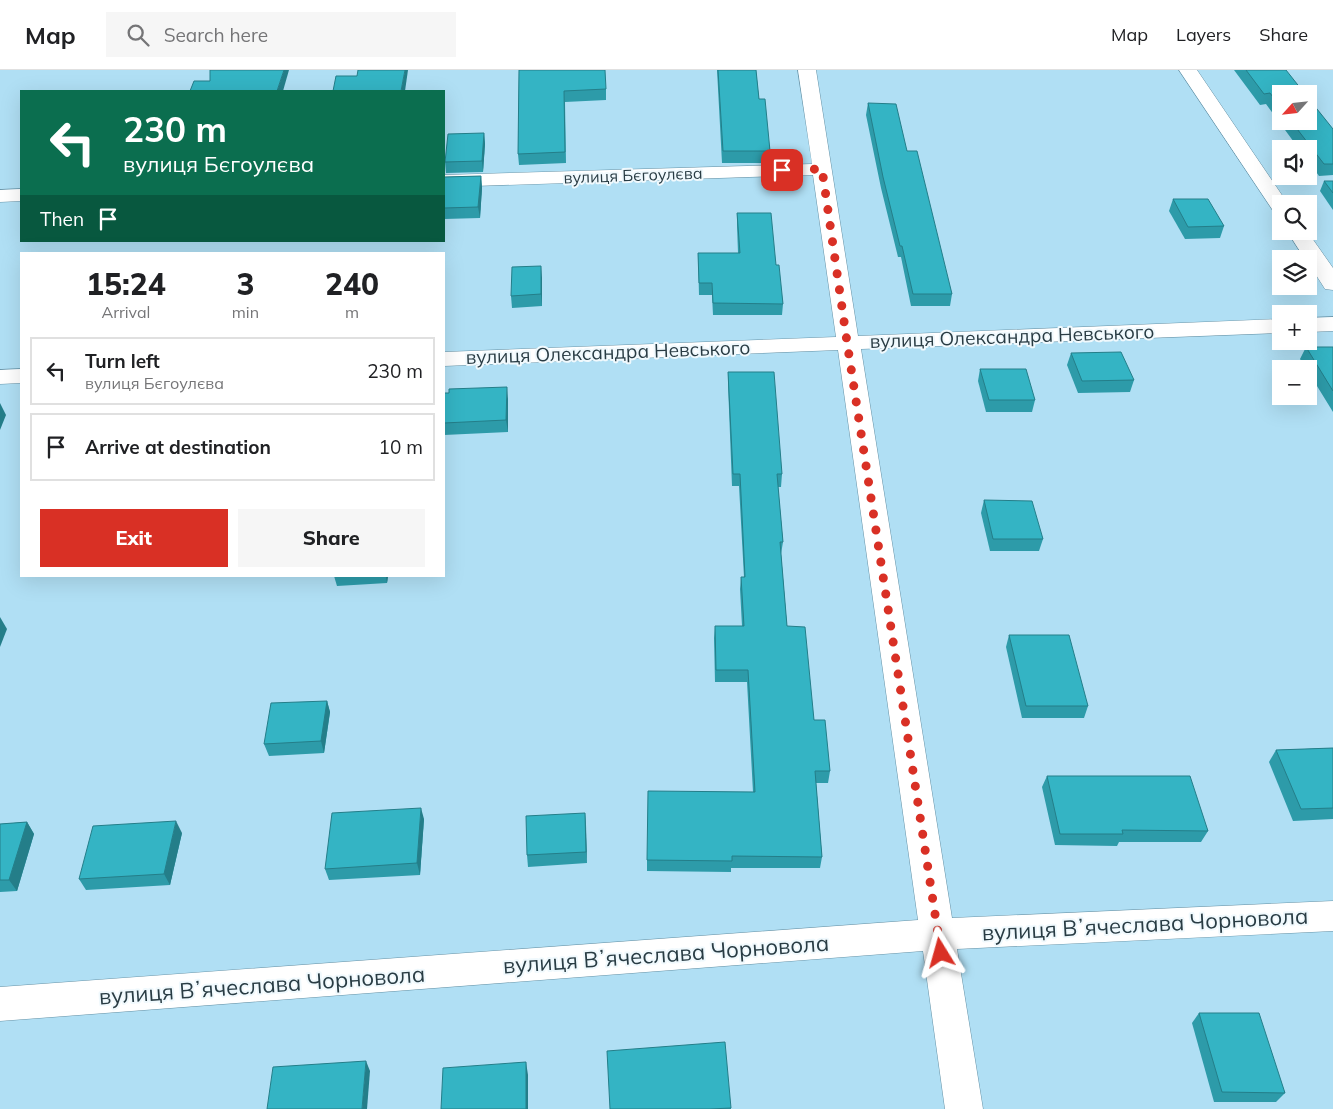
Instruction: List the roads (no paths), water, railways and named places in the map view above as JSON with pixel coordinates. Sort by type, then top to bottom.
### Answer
[{"type":"street","points":[[807,70],[964,1109]]},
{"type":"street","points":[[1188,70],[1272,195]]},
{"type":"street","name":"вулиця Бєгоулєва","points":[[445,181],[822,169]]},
{"type":"street","points":[[0,196],[20,195]]},
{"type":"street","points":[[1303,240],[1333,284]]},
{"type":"street","points":[[1317,325],[1333,324]]},
{"type":"street","name":"вулиця Олександра Невського","points":[[445,359],[1272,326]]},
{"type":"street","points":[[0,377],[20,376]]},
{"type":"street","name":"вулиця Вʼячеслава Чорновола","points":[[0,1004],[938,934],[1333,916]]}]
